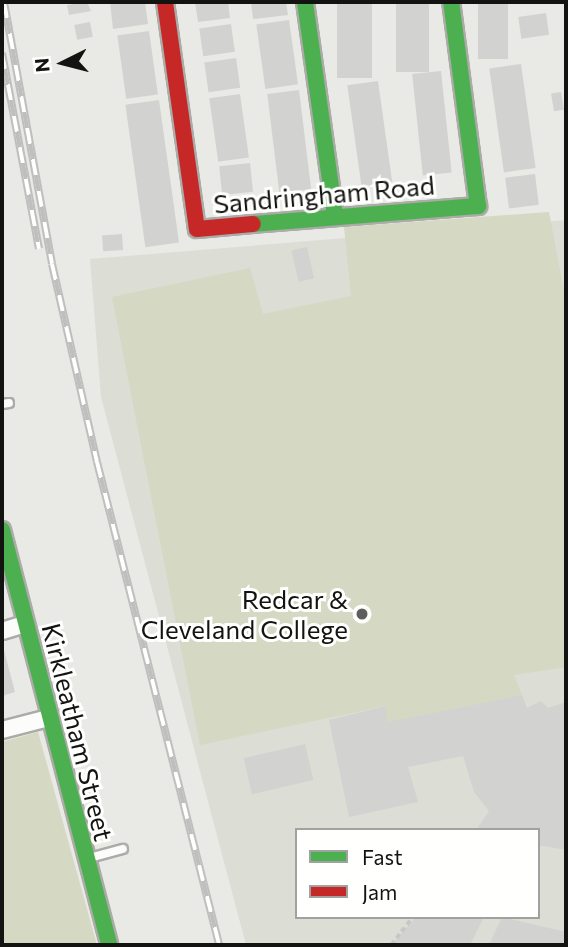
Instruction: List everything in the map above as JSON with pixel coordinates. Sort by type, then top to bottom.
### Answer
[{"type":"street","name":"Sandringham Road","points":[[165,2],[197,229],[478,206],[451,2]]},
{"type":"street","points":[[306,2],[335,216]]},
{"type":"street","name":"Kirkleatham Street","points":[[2,530],[48,718],[109,945]]},
{"type":"street","points":[[2,631],[25,624]]},
{"type":"street","points":[[2,730],[48,718]]},
{"type":"lane","points":[[86,858],[123,849]]},
{"type":"path","points":[[391,945],[411,919]]},
{"type":"shaded area","name":"Redcar & Cleveland College","points":[[566,220],[566,945],[246,945],[101,397],[90,259]]},
{"type":"green space","name":"Redcar & Cleveland College","points":[[549,212],[566,302],[566,667],[514,675],[522,695],[387,722],[385,706],[200,745],[112,297],[250,268],[263,314],[351,296],[344,227]]},
{"type":"green space","points":[[38,732],[97,945],[2,945],[2,742]]},
{"type":"building","points":[[87,2],[91,11],[69,15],[67,5]]},
{"type":"building","points":[[110,2],[145,2],[148,24],[113,29]]},
{"type":"building","points":[[195,2],[228,2],[230,18],[198,22]]},
{"type":"building","points":[[251,2],[286,2],[288,15],[253,19]]},
{"type":"building","points":[[337,2],[372,2],[372,78],[337,78]]},
{"type":"building","points":[[396,2],[429,2],[429,72],[396,72]]},
{"type":"building","points":[[478,2],[508,2],[508,59],[478,59]]},
{"type":"building","points":[[546,13],[549,35],[521,39],[518,17]]},
{"type":"building","points":[[289,20],[298,84],[265,89],[256,25]]},
{"type":"building","points":[[90,22],[93,37],[77,40],[74,25]]},
{"type":"building","points":[[231,24],[235,52],[203,56],[199,28]]},
{"type":"building","points":[[149,31],[158,94],[126,99],[117,35]]},
{"type":"building","points":[[236,58],[240,88],[208,92],[204,62]]},
{"type":"building","points":[[521,64],[536,168],[504,172],[489,68]]},
{"type":"building","points":[[441,71],[452,172],[423,175],[412,74]]},
{"type":"building","points":[[378,81],[392,182],[361,186],[347,85]]},
{"type":"building","points":[[299,90],[311,189],[279,193],[267,94]]},
{"type":"building","points":[[561,92],[564,110],[554,111],[551,94]]},
{"type":"building","points":[[240,94],[249,157],[218,162],[209,98]]},
{"type":"building","points":[[159,100],[179,243],[145,247],[125,105]]},
{"type":"building","points":[[250,163],[253,192],[222,195],[219,166]]},
{"type":"building","points":[[535,174],[539,205],[509,208],[505,178]]},
{"type":"building","points":[[122,234],[123,250],[103,251],[102,235]]},
{"type":"building","points":[[307,247],[314,278],[299,282],[291,251]]},
{"type":"building","points":[[4,650],[15,692],[2,696],[2,651]]},
{"type":"building","points":[[522,695],[527,708],[541,701],[548,708],[566,702],[566,850],[540,845],[540,828],[477,828],[489,811],[474,792],[463,756],[408,767],[418,802],[349,817],[329,720],[386,706],[387,722]]},
{"type":"building","points":[[305,744],[313,780],[252,794],[244,758]]},
{"type":"building","points":[[414,919],[483,919],[470,945],[391,945]]},
{"type":"building","points":[[501,919],[566,932],[564,945],[489,945]]},
{"type":"railway","points":[[4,2],[52,264],[97,462],[219,945]]},
{"type":"railway","points":[[2,53],[39,249]]},
{"type":"traffic: fast","points":[[305,2],[335,216]]},
{"type":"traffic: fast","points":[[253,224],[478,206],[451,2]]},
{"type":"traffic: fast","points":[[2,530],[109,945]]},
{"type":"traffic: jam","points":[[165,2],[197,229],[253,224]]},
{"type":"place","name":"Redcar & Cleveland College","points":[[362,614]]}]
